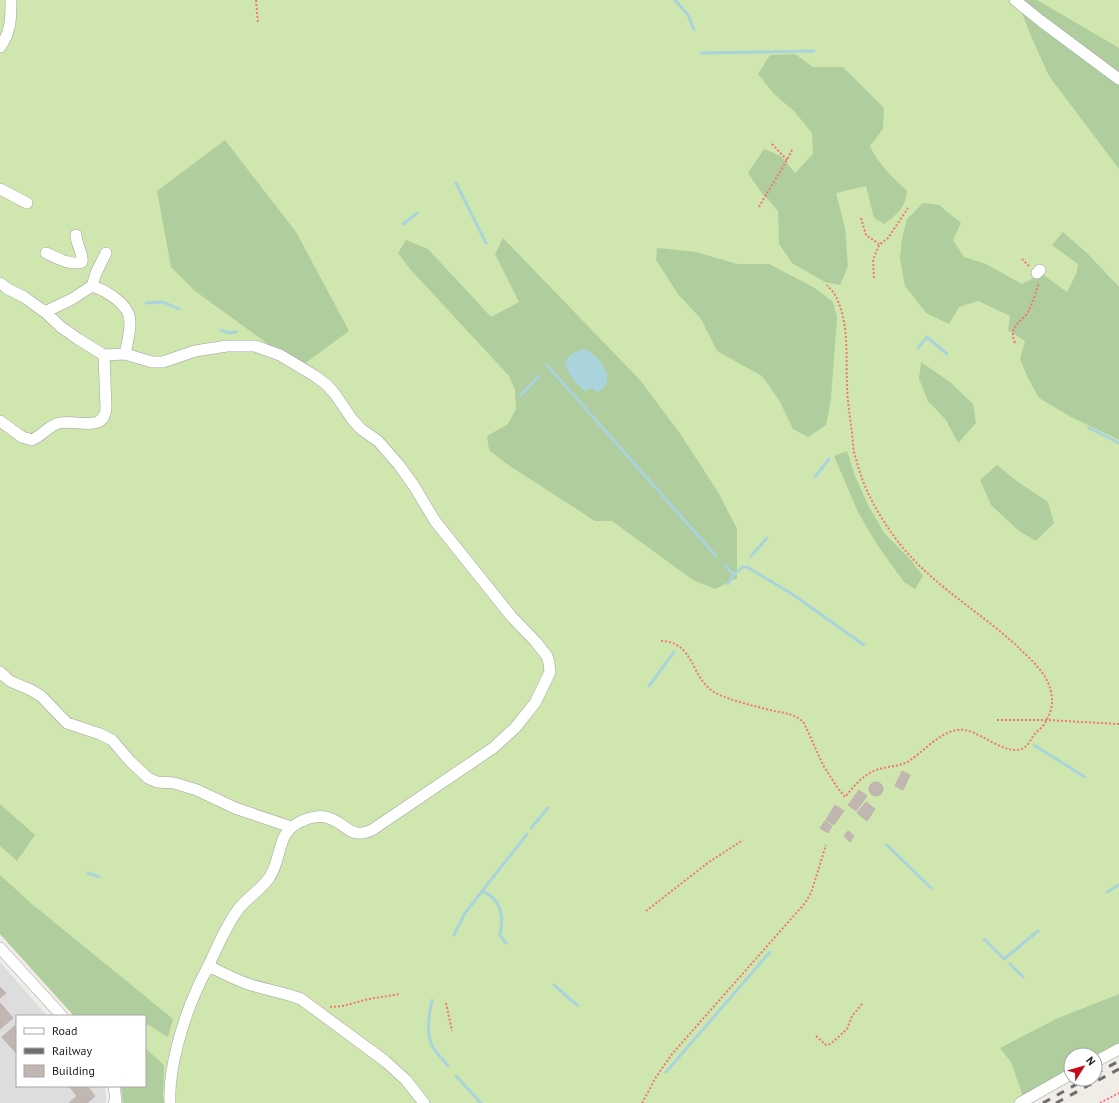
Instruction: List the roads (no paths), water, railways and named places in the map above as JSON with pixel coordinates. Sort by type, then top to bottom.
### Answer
[{"type":"street","points":[[0,47],[7,37],[10,26],[11,0]]},
{"type":"street","points":[[1015,0],[1119,79]]},
{"type":"street","points":[[0,188],[27,203]]},
{"type":"street","points":[[76,235],[76,242],[82,256],[82,262]]},
{"type":"street","points":[[46,253],[77,264],[82,262]]},
{"type":"street","points":[[45,312],[72,299],[92,286],[96,273],[106,253]]},
{"type":"street","points":[[82,262],[96,273]]},
{"type":"street","points":[[0,283],[24,297],[45,312],[60,327],[104,355],[125,354],[152,362],[163,362],[195,351],[227,346],[255,346],[280,355],[315,376],[327,385],[335,394],[352,419],[361,429],[378,441],[399,465],[435,521],[510,616],[547,656],[549,663],[550,672],[535,703],[515,728],[492,748],[372,830],[365,833],[354,833],[328,817],[314,817],[303,820],[291,827],[284,837],[276,863],[268,879],[237,910],[196,989],[175,1055],[170,1085],[170,1103]]},
{"type":"street","points":[[92,286],[106,292],[119,302],[127,311],[130,322],[125,354]]},
{"type":"street","points":[[0,421],[22,437],[32,440],[57,424],[70,422],[89,424],[98,423],[106,416],[104,355]]},
{"type":"street","points":[[0,672],[10,682],[31,690],[41,696],[67,723],[100,734],[112,740],[130,761],[148,778],[158,782],[174,783],[197,790],[235,808],[291,827]]},
{"type":"street","points":[[0,948],[61,1015]]},
{"type":"street","points":[[209,966],[239,980],[301,999],[385,1061],[406,1080],[424,1103]]},
{"type":"street","points":[[1103,1058],[1119,1049]]},
{"type":"street","points":[[1020,1103],[1063,1079]]},
{"type":"street","points":[[114,1087],[116,1101],[114,1103]]},
{"type":"water","points":[[582,349],[589,351],[595,356],[605,369],[607,383],[603,388],[596,392],[592,388],[584,391],[567,370],[565,361],[572,354]]},
{"type":"waterway","points":[[675,0],[688,15],[694,30]]},
{"type":"waterway","points":[[701,53],[814,51]]},
{"type":"waterway","points":[[456,183],[486,243]]},
{"type":"waterway","points":[[403,224],[417,213]]},
{"type":"waterway","points":[[146,303],[163,302],[179,309]]},
{"type":"waterway","points":[[221,330],[229,333],[236,332]]},
{"type":"waterway","points":[[918,348],[927,337],[947,354]]},
{"type":"waterway","points":[[547,365],[716,556]]},
{"type":"waterway","points":[[520,396],[539,376]]},
{"type":"waterway","points":[[1089,428],[1119,443]]},
{"type":"waterway","points":[[815,477],[829,459]]},
{"type":"waterway","points":[[751,556],[767,538]]},
{"type":"waterway","points":[[725,565],[734,575]]},
{"type":"waterway","points":[[728,584],[734,575],[743,567],[747,567],[792,594],[864,645]]},
{"type":"waterway","points":[[649,686],[674,652]]},
{"type":"waterway","points":[[1034,745],[1085,777]]},
{"type":"waterway","points":[[531,828],[548,808]]},
{"type":"waterway","points":[[454,935],[465,913],[527,834]]},
{"type":"waterway","points":[[887,845],[931,888]]},
{"type":"waterway","points":[[88,873],[99,877]]},
{"type":"waterway","points":[[1107,892],[1119,885]]},
{"type":"waterway","points":[[482,891],[488,894],[497,903],[500,909],[502,921],[500,935],[506,943]]},
{"type":"waterway","points":[[984,939],[1004,959],[1038,931]]},
{"type":"waterway","points":[[666,1072],[770,952]]},
{"type":"waterway","points":[[1010,964],[1023,977]]},
{"type":"waterway","points":[[554,985],[577,1005]]},
{"type":"waterway","points":[[432,1000],[428,1025],[429,1038],[434,1049],[448,1066]]},
{"type":"waterway","points":[[456,1076],[481,1103]]},
{"type":"railway","points":[[1103,1070],[1119,1061]]},
{"type":"railway","points":[[1056,1103],[1119,1069]]},
{"type":"railway","points":[[1043,1103],[1072,1087]]}]
